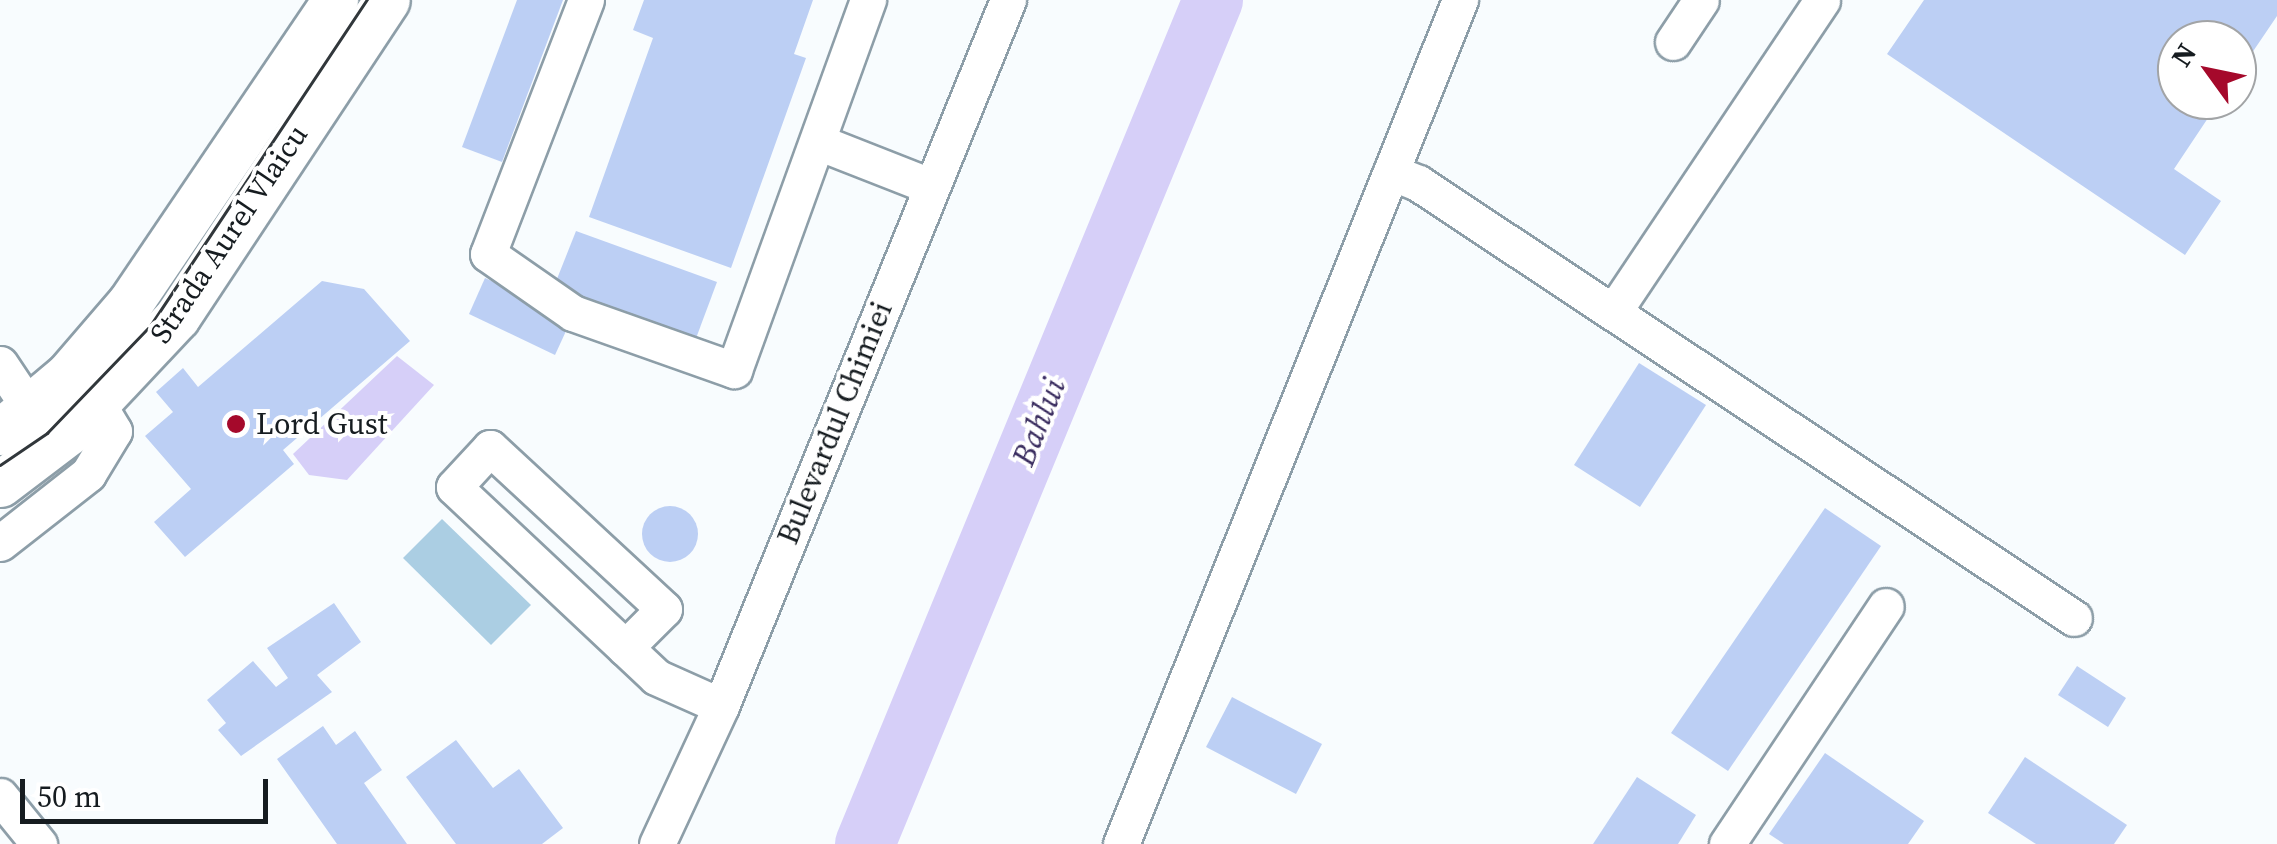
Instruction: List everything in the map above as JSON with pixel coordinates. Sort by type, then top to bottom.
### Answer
[{"type":"main road","name":"Strada Aurel Vlaicu","points":[[0,484],[28,428],[130,303],[335,0]]},
{"type":"main road","name":"Strada Aurel Vlaicu","points":[[28,428],[98,404],[177,316],[387,0]]},
{"type":"street","points":[[586,0],[488,254],[573,313],[734,370],[868,0]]},
{"type":"street","name":"Bulevardul Chimiei","points":[[657,844],[721,706],[1008,0]]},
{"type":"street","points":[[1121,844],[1460,0]]},
{"type":"street","points":[[1672,42],[1702,0]]},
{"type":"street","points":[[1614,311],[1822,0]]},
{"type":"street","points":[[818,142],[930,186]]},
{"type":"street","points":[[1391,172],[1418,183],[2074,618]]},
{"type":"street","points":[[0,364],[28,428]]},
{"type":"street","points":[[0,544],[88,474],[114,431],[98,404]]},
{"type":"street","points":[[626,648],[664,609],[490,448],[454,487],[656,677],[721,706]]},
{"type":"street","points":[[1727,844],[1886,606]]},
{"type":"street","points":[[0,796],[39,844]]},
{"type":"shaded area","points":[[397,356],[434,385],[347,480],[309,475],[293,454]]},
{"type":"shaded area","points":[[442,519],[531,605],[491,645],[403,558]]},
{"type":"building","points":[[517,0],[563,0],[502,162],[462,147]]},
{"type":"building","points":[[644,0],[813,0],[794,54],[806,58],[731,268],[589,217],[653,38],[633,30]]},
{"type":"building","points":[[1924,0],[2277,0],[2277,16],[2257,46],[2257,20],[2157,20],[2157,120],[2207,120],[2174,169],[2221,201],[2185,255],[1887,54]]},
{"type":"building","points":[[576,231],[717,282],[695,341],[553,289]]},
{"type":"building","points":[[485,278],[572,318],[555,355],[469,314]]},
{"type":"building","name":"Lord Gust","points":[[322,281],[364,289],[410,341],[283,450],[294,464],[185,557],[154,522],[191,489],[145,436],[173,412],[156,392],[183,368],[198,387]]},
{"type":"building","points":[[1639,363],[1706,405],[1640,507],[1574,465]]},
{"type":"building","points":[[670,506],[690,514],[698,534],[690,554],[670,562],[650,554],[642,534],[650,514]]},
{"type":"building","points":[[1825,508],[1881,546],[1728,771],[1671,733]]},
{"type":"building","points":[[334,603],[361,642],[317,675],[332,692],[241,756],[218,730],[226,723],[207,700],[253,661],[276,687],[288,678],[267,648]]},
{"type":"building","points":[[2077,666],[2126,698],[2108,727],[2058,695]]},
{"type":"building","points":[[1232,697],[1322,744],[1296,794],[1206,747]]},
{"type":"building","points":[[323,726],[336,745],[355,731],[382,770],[364,783],[407,844],[337,844],[277,759]]},
{"type":"building","points":[[456,740],[493,788],[519,769],[563,828],[542,844],[456,844],[406,777]]},
{"type":"building","points":[[1825,753],[1924,821],[1908,844],[1784,844],[1769,834]]},
{"type":"building","points":[[2025,757],[2127,825],[2114,844],[2036,844],[1988,813]]},
{"type":"building","points":[[1637,777],[1696,815],[1678,844],[1593,844]]},
{"type":"waterway","name":"Bahlui","points":[[865,844],[1213,0]]},
{"type":"tram line","points":[[0,465],[47,433],[150,326],[367,0]]},
{"type":"place","name":"Lord Gust","points":[[236,424]]}]
